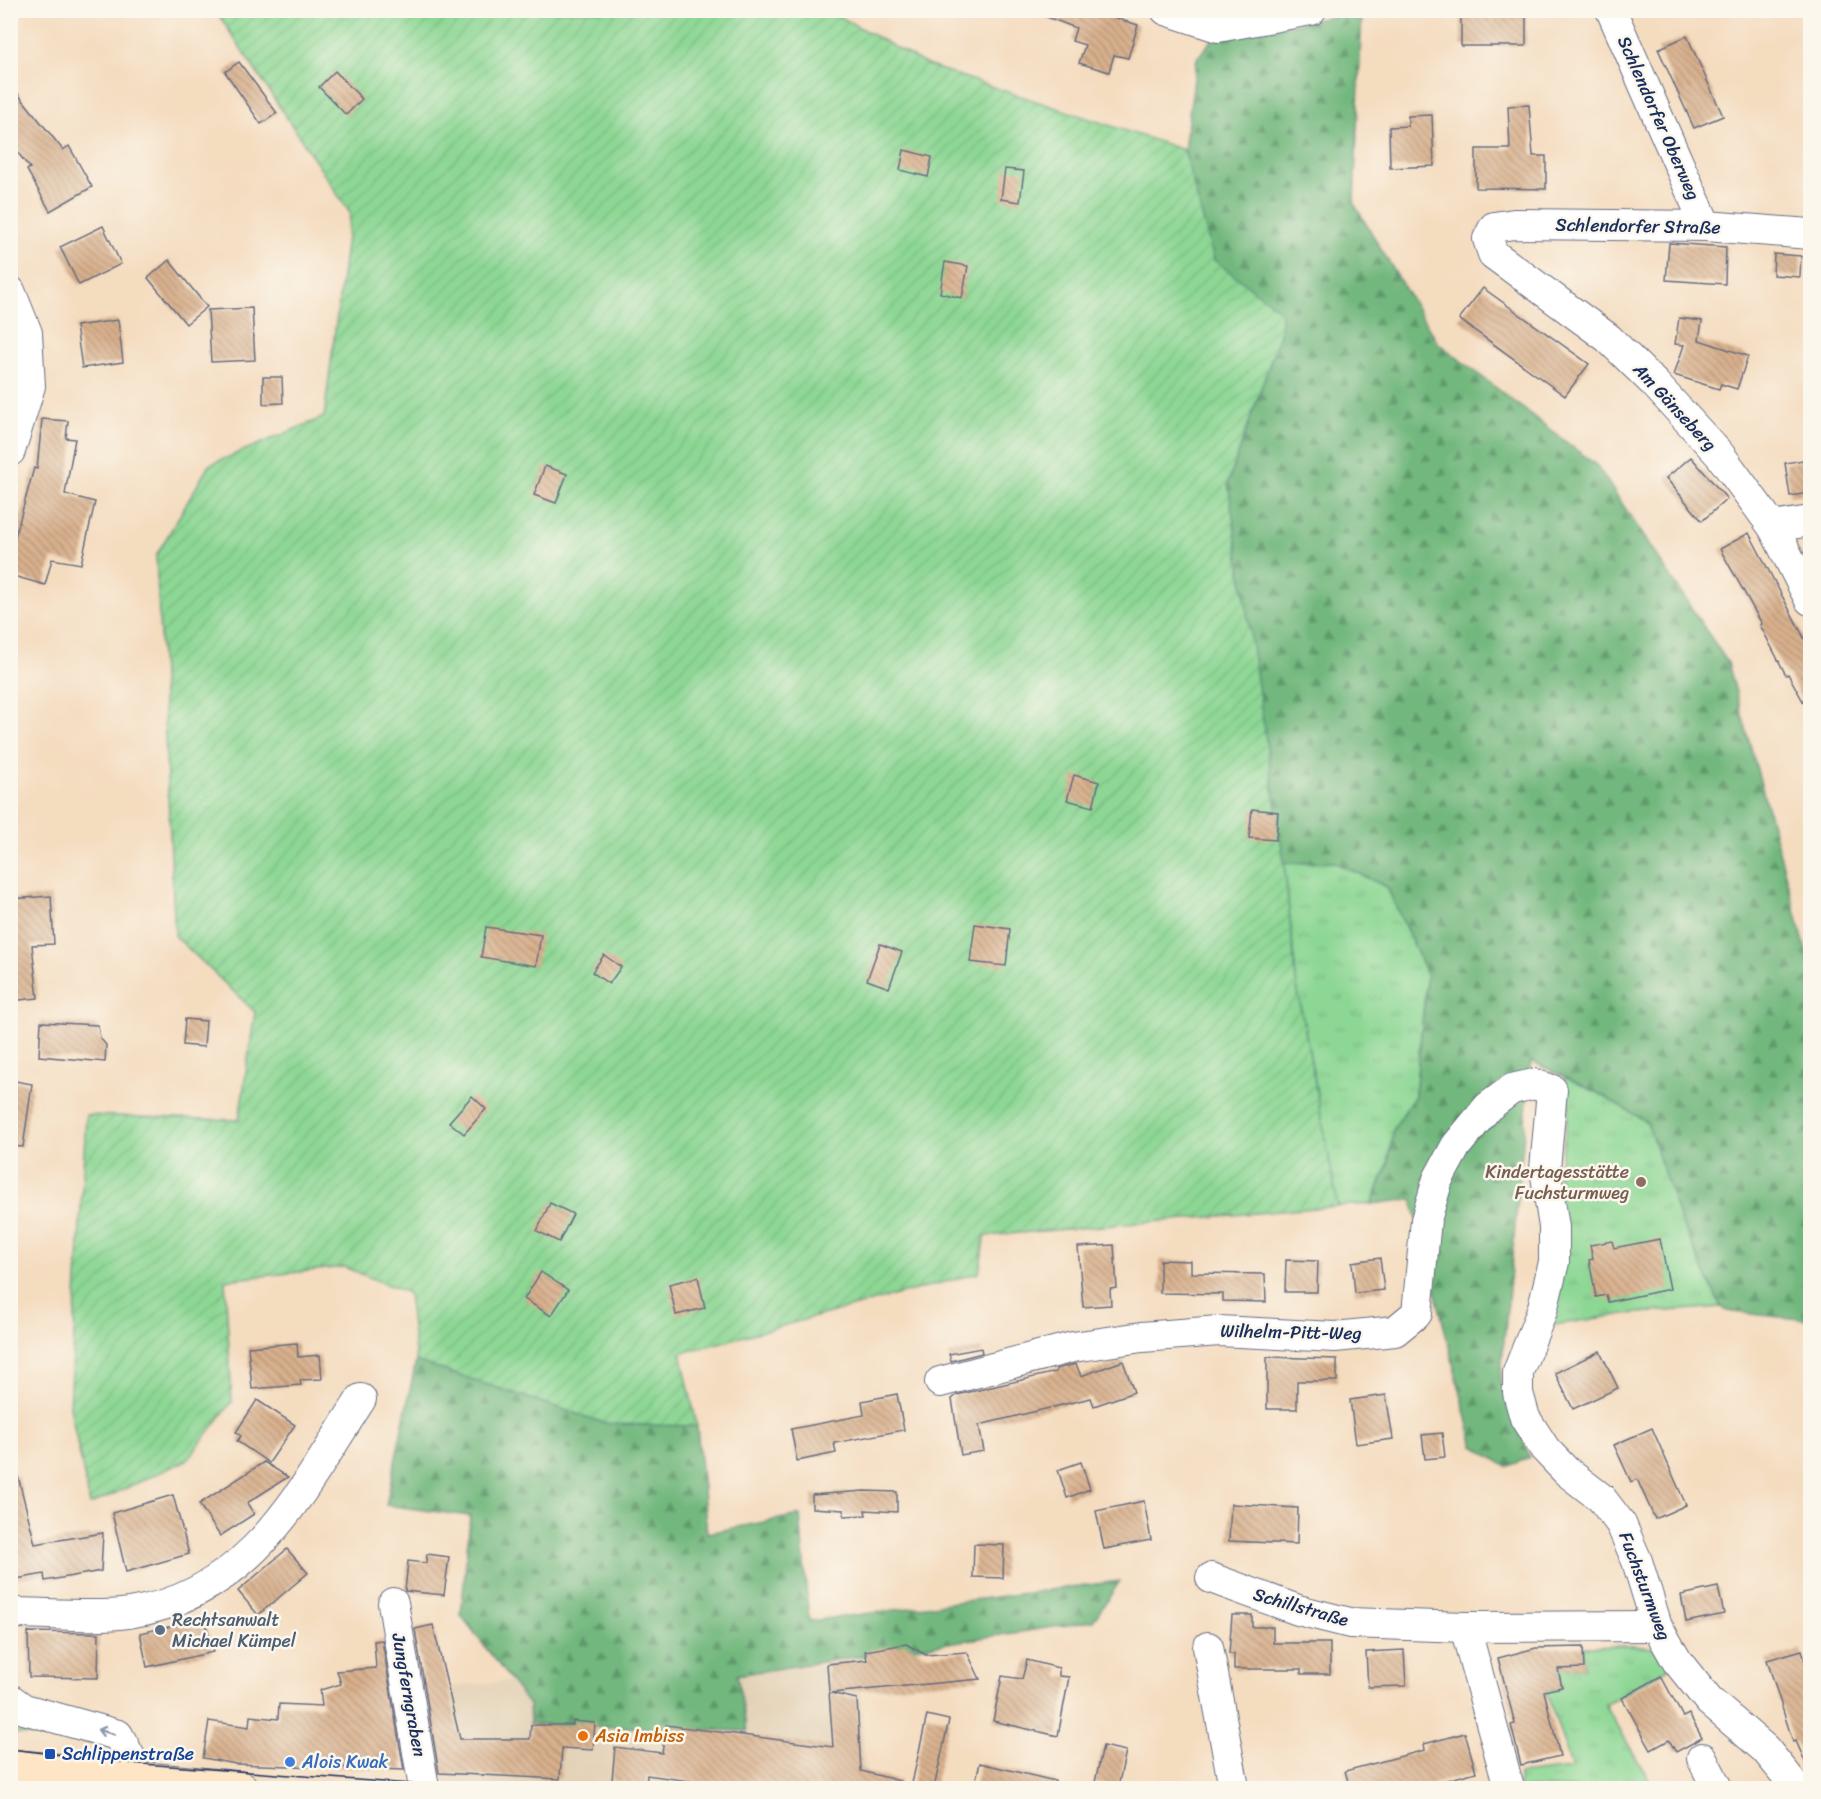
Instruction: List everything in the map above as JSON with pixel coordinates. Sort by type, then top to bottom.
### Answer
[{"type":"street","points":[[1166,10],[1218,27],[1311,10]]},
{"type":"street","name":"Schlendorfer Oberweg","points":[[1611,10],[1706,226]]},
{"type":"street","name":"Schlendorfer Straße","points":[[1493,254],[1488,239],[1494,227],[1514,224],[1706,226],[1810,234]]},
{"type":"street","name":"Am Gänseberg","points":[[1493,254],[1608,338],[1655,384],[1720,455],[1773,527],[1810,600]]},
{"type":"street","points":[[10,291],[27,333],[30,386],[10,451]]},
{"type":"street","points":[[1773,527],[1810,521]]},
{"type":"street","name":"Wilhelm-Pitt-Weg","points":[[940,1382],[1073,1347],[1142,1337],[1219,1331],[1335,1336],[1395,1331],[1417,1313],[1426,1220],[1438,1179],[1456,1146],[1488,1107],[1512,1089],[1534,1084],[1552,1090]]},
{"type":"street","name":"Fuchsturmweg","points":[[1552,1090],[1545,1169],[1554,1227],[1554,1262],[1542,1311],[1518,1372],[1518,1392],[1525,1418],[1545,1449],[1566,1471],[1601,1498],[1621,1524],[1637,1561],[1657,1626],[1677,1660],[1709,1701],[1765,1749],[1797,1788]]},
{"type":"street","points":[[10,1613],[126,1614],[161,1607],[204,1586],[260,1546],[282,1521],[361,1399]]},
{"type":"street","name":"Schillstraße","points":[[1211,1578],[1298,1610],[1350,1623],[1465,1627],[1657,1626]]},
{"type":"street","name":"Jungferngraben","points":[[393,1603],[424,1788]]},
{"type":"street","points":[[1465,1627],[1509,1788]]},
{"type":"street","points":[[1208,1647],[1234,1788]]},
{"type":"street","points":[[10,1699],[24,1709],[117,1735],[130,1757],[129,1783]]},
{"type":"street","points":[[1702,1758],[1717,1788]]},
{"type":"street","points":[[10,1766],[129,1783],[241,1788]]},
{"type":"shaded area","points":[[859,1661],[866,1788],[508,1788],[428,1783],[414,1684],[426,1680],[446,1676],[449,1687],[511,1681],[529,1706],[530,1723],[746,1731],[739,1676]]},
{"type":"green space","points":[[216,11],[830,11],[927,65],[1184,150],[1214,260],[1281,311],[1280,333],[1228,483],[1284,863],[1297,987],[1338,1206],[985,1236],[979,1273],[681,1353],[697,1426],[608,1424],[416,1361],[408,1293],[344,1267],[225,1280],[232,1402],[187,1460],[90,1505],[70,1408],[86,1115],[239,1120],[255,1012],[175,936],[156,556],[209,465],[324,417],[350,213]]},
{"type":"green space","points":[[1362,11],[1354,204],[1437,342],[1597,466],[1728,663],[1810,965],[1810,1320],[1733,1312],[1721,1307],[1679,1217],[1647,1122],[1600,1094],[1531,1061],[1500,1382],[1530,1457],[1507,1467],[1474,1446],[1412,1199],[1372,1204],[1388,1164],[1394,1128],[1415,1096],[1427,974],[1387,887],[1334,862],[1284,863],[1228,483],[1280,334],[1281,312],[1214,260],[1184,150],[1197,58],[1213,39]]},
{"type":"green space","points":[[1334,862],[1387,887],[1427,974],[1415,1096],[1394,1128],[1388,1164],[1372,1204],[1338,1206],[1297,987],[1284,863]]},
{"type":"green space","name":"Kindertagesstätte Fuchsturmweg","points":[[1649,1044],[1679,1217],[1721,1307],[1625,1314],[1547,1326],[1558,1176],[1569,1109],[1563,1068]]},
{"type":"green space","points":[[416,1361],[608,1424],[697,1426],[707,1533],[800,1515],[809,1621],[1120,1581],[1093,1621],[737,1675],[747,1731],[530,1724],[529,1705],[461,1615],[470,1516],[386,1505]]},
{"type":"green space","points":[[1583,1647],[1653,1648],[1670,1667],[1605,1705],[1654,1788],[1519,1788],[1519,1774],[1572,1768],[1546,1691],[1562,1687],[1558,1669],[1584,1668]]},
{"type":"green space","points":[[10,1716],[112,1745],[11,1733]]},
{"type":"building","points":[[1036,10],[1090,10],[1138,25],[1128,58],[1114,55],[1109,72],[1079,63],[1085,45],[1072,41],[1076,28],[1036,13]]},
{"type":"building","points":[[1461,10],[1526,10],[1526,46],[1461,46]]},
{"type":"building","points":[[1687,36],[1723,116],[1694,128],[1658,49]]},
{"type":"building","points":[[239,62],[277,113],[261,124],[225,72]]},
{"type":"building","points":[[335,71],[362,99],[346,115],[319,87]]},
{"type":"building","points":[[10,84],[63,150],[69,146],[92,187],[50,211],[27,170],[30,168],[10,143]]},
{"type":"building","points":[[1529,105],[1533,156],[1546,156],[1546,189],[1476,188],[1476,149],[1510,149],[1508,106]]},
{"type":"building","points":[[1432,115],[1434,166],[1390,168],[1389,127],[1408,126],[1408,116]]},
{"type":"building","points":[[904,150],[932,157],[928,177],[900,170]]},
{"type":"building","points":[[1005,169],[1024,171],[1020,202],[1001,199]]},
{"type":"building","points":[[103,226],[121,264],[79,285],[60,247]]},
{"type":"building","points":[[1669,243],[1726,247],[1725,284],[1666,280]]},
{"type":"building","points":[[1774,254],[1801,256],[1800,277],[1773,275]]},
{"type":"building","points":[[169,260],[207,307],[186,324],[148,278]]},
{"type":"building","points":[[945,262],[968,266],[962,298],[940,293]]},
{"type":"building","points":[[1483,288],[1589,364],[1565,396],[1459,319]]},
{"type":"building","points":[[252,308],[255,360],[211,362],[208,310]]},
{"type":"building","points":[[1679,318],[1702,321],[1699,340],[1748,356],[1737,389],[1721,384],[1719,389],[1674,375],[1684,345],[1675,344]]},
{"type":"building","points":[[118,320],[123,362],[82,368],[76,326]]},
{"type":"building","points":[[263,377],[282,377],[283,403],[263,404]]},
{"type":"building","points":[[42,419],[68,421],[66,438],[75,439],[65,494],[95,502],[81,564],[52,559],[45,585],[10,575],[10,555],[34,468],[37,469]]},
{"type":"building","points":[[1691,457],[1727,499],[1702,521],[1666,478]]},
{"type":"building","points":[[1810,459],[1810,493],[1790,496],[1785,463]]},
{"type":"building","points":[[545,466],[567,474],[556,503],[534,495]]},
{"type":"building","points":[[1749,533],[1810,649],[1810,714],[1788,674],[1786,675],[1760,625],[1762,624],[1720,549]]},
{"type":"building","points":[[1074,775],[1099,782],[1093,807],[1067,800]]},
{"type":"building","points":[[1252,809],[1278,812],[1276,840],[1249,838]]},
{"type":"building","points":[[51,896],[54,944],[32,945],[38,998],[10,1001],[10,899]]},
{"type":"building","points":[[975,924],[1010,929],[1006,966],[970,962]]},
{"type":"building","points":[[486,927],[541,935],[536,966],[481,957]]},
{"type":"building","points":[[880,944],[902,952],[889,988],[867,980]]},
{"type":"building","points":[[604,955],[621,967],[609,984],[592,972]]},
{"type":"building","points":[[185,1019],[206,1021],[204,1047],[183,1045]]},
{"type":"building","points":[[41,1022],[98,1025],[100,1038],[106,1045],[105,1062],[39,1056]]},
{"type":"building","points":[[10,1080],[32,1084],[23,1147],[10,1146]]},
{"type":"building","points":[[472,1096],[486,1109],[464,1134],[449,1122]]},
{"type":"building","points":[[550,1203],[573,1214],[559,1242],[537,1231]]},
{"type":"building","points":[[1660,1239],[1670,1289],[1608,1302],[1606,1295],[1596,1297],[1589,1260],[1593,1259],[1590,1245],[1612,1241],[1614,1248]]},
{"type":"building","points":[[1114,1245],[1117,1288],[1110,1289],[1111,1305],[1083,1307],[1078,1247]]},
{"type":"building","points":[[1380,1258],[1384,1290],[1355,1293],[1352,1262]]},
{"type":"building","points":[[1160,1260],[1191,1261],[1191,1273],[1265,1274],[1266,1302],[1223,1301],[1223,1294],[1160,1293]]},
{"type":"building","points":[[1286,1260],[1318,1261],[1317,1292],[1285,1292]]},
{"type":"building","points":[[541,1272],[568,1290],[551,1316],[524,1299]]},
{"type":"building","points":[[698,1277],[705,1308],[676,1315],[669,1284]]},
{"type":"building","points":[[297,1343],[298,1357],[320,1355],[322,1379],[300,1380],[301,1385],[252,1389],[248,1347]]},
{"type":"building","points":[[981,1348],[982,1353],[951,1361],[949,1354]]},
{"type":"building","points":[[1600,1351],[1618,1388],[1573,1409],[1555,1373]]},
{"type":"building","points":[[1267,1357],[1337,1359],[1337,1381],[1297,1381],[1297,1409],[1267,1409]]},
{"type":"building","points":[[1123,1361],[1134,1392],[1094,1406],[1091,1398],[979,1425],[984,1451],[961,1455],[952,1399],[957,1395],[1056,1372],[1056,1369],[1076,1364],[1081,1376]]},
{"type":"building","points":[[897,1394],[904,1430],[834,1443],[836,1453],[797,1461],[791,1429],[864,1415],[862,1401]]},
{"type":"building","points":[[1386,1395],[1393,1439],[1356,1444],[1350,1400]]},
{"type":"building","points":[[257,1400],[295,1425],[269,1463],[237,1441],[241,1436],[236,1432]]},
{"type":"building","points":[[1652,1428],[1686,1505],[1655,1519],[1637,1479],[1631,1482],[1614,1445]]},
{"type":"building","points":[[1442,1433],[1445,1457],[1425,1459],[1422,1435]]},
{"type":"building","points":[[264,1462],[288,1477],[247,1503],[254,1514],[220,1536],[199,1504]]},
{"type":"building","points":[[1081,1462],[1090,1489],[1067,1498],[1058,1470]]},
{"type":"building","points":[[18,1476],[35,1544],[103,1533],[101,1571],[45,1581],[44,1574],[10,1580],[10,1477]]},
{"type":"building","points":[[864,1491],[897,1492],[897,1512],[865,1510],[866,1515],[844,1516],[844,1510],[812,1508],[812,1495]]},
{"type":"building","points":[[173,1495],[189,1554],[126,1572],[112,1513]]},
{"type":"building","points":[[1144,1501],[1151,1540],[1104,1549],[1096,1511]]},
{"type":"building","points":[[1231,1504],[1298,1508],[1297,1544],[1229,1541]]},
{"type":"building","points":[[974,1544],[1004,1545],[1003,1578],[973,1577]]},
{"type":"building","points":[[287,1549],[308,1573],[258,1615],[238,1591]]},
{"type":"building","points":[[427,1554],[449,1557],[444,1595],[405,1591],[408,1561],[426,1563]]},
{"type":"building","points":[[1718,1587],[1724,1614],[1686,1622],[1681,1595]]},
{"type":"building","points":[[1232,1615],[1252,1615],[1252,1627],[1273,1627],[1273,1643],[1330,1643],[1330,1674],[1301,1674],[1301,1669],[1234,1669],[1234,1654],[1229,1654]]},
{"type":"building","points":[[205,1619],[213,1652],[147,1667],[140,1633]]},
{"type":"building","points":[[433,1625],[460,1739],[530,1739],[531,1725],[573,1725],[573,1721],[595,1723],[593,1750],[562,1748],[560,1779],[439,1773],[415,1629]]},
{"type":"building","points":[[28,1632],[99,1633],[98,1678],[29,1677]]},
{"type":"building","points":[[382,1640],[404,1770],[236,1764],[203,1758],[209,1721],[249,1727],[250,1716],[278,1719],[279,1704],[322,1706],[320,1690],[341,1684],[337,1671],[376,1668],[374,1641]]},
{"type":"building","points":[[906,1644],[926,1655],[967,1652],[980,1679],[831,1693],[857,1699],[861,1771],[900,1781],[899,1788],[739,1788],[647,1775],[646,1786],[612,1780],[615,1747],[662,1753],[666,1725],[833,1747],[827,1664],[867,1660],[865,1651]]},
{"type":"building","points":[[1583,1647],[1584,1668],[1558,1669],[1562,1687],[1544,1691],[1560,1756],[1521,1765],[1511,1725],[1515,1724],[1498,1658],[1536,1648]]},
{"type":"building","points":[[1404,1650],[1406,1686],[1368,1687],[1366,1652]]},
{"type":"building","points":[[1802,1650],[1810,1681],[1810,1773],[1796,1741],[1793,1742],[1767,1660]]},
{"type":"building","points":[[1027,1660],[1059,1668],[1059,1676],[1069,1677],[1058,1736],[993,1721],[1002,1676],[1022,1679]]},
{"type":"building","points":[[1661,1676],[1683,1717],[1689,1714],[1702,1738],[1676,1752],[1669,1740],[1651,1750],[1622,1698]]},
{"type":"building","points":[[927,1715],[949,1720],[934,1788],[911,1788]]},
{"type":"building","points":[[1465,1733],[1476,1772],[1418,1788],[1350,1788],[1345,1771],[1425,1750],[1424,1744]]},
{"type":"building","points":[[1103,1746],[1126,1751],[1118,1787],[1095,1782]]},
{"type":"building","points":[[980,1763],[1055,1781],[1054,1788],[974,1788]]},
{"type":"tram line","points":[[10,1749],[130,1763],[464,1788]]},
{"type":"place","name":"Kindertagesstätte Fuchsturmweg","points":[[1641,1182]]},
{"type":"place","name":"Rechtsanwalt Michael Kümpel","points":[[160,1630]]},
{"type":"place","name":"Asia Imbiss","points":[[583,1736]]},
{"type":"place","name":"Schlippenstraße","points":[[50,1754]]},
{"type":"place","name":"Alois Kwak","points":[[290,1762]]}]
